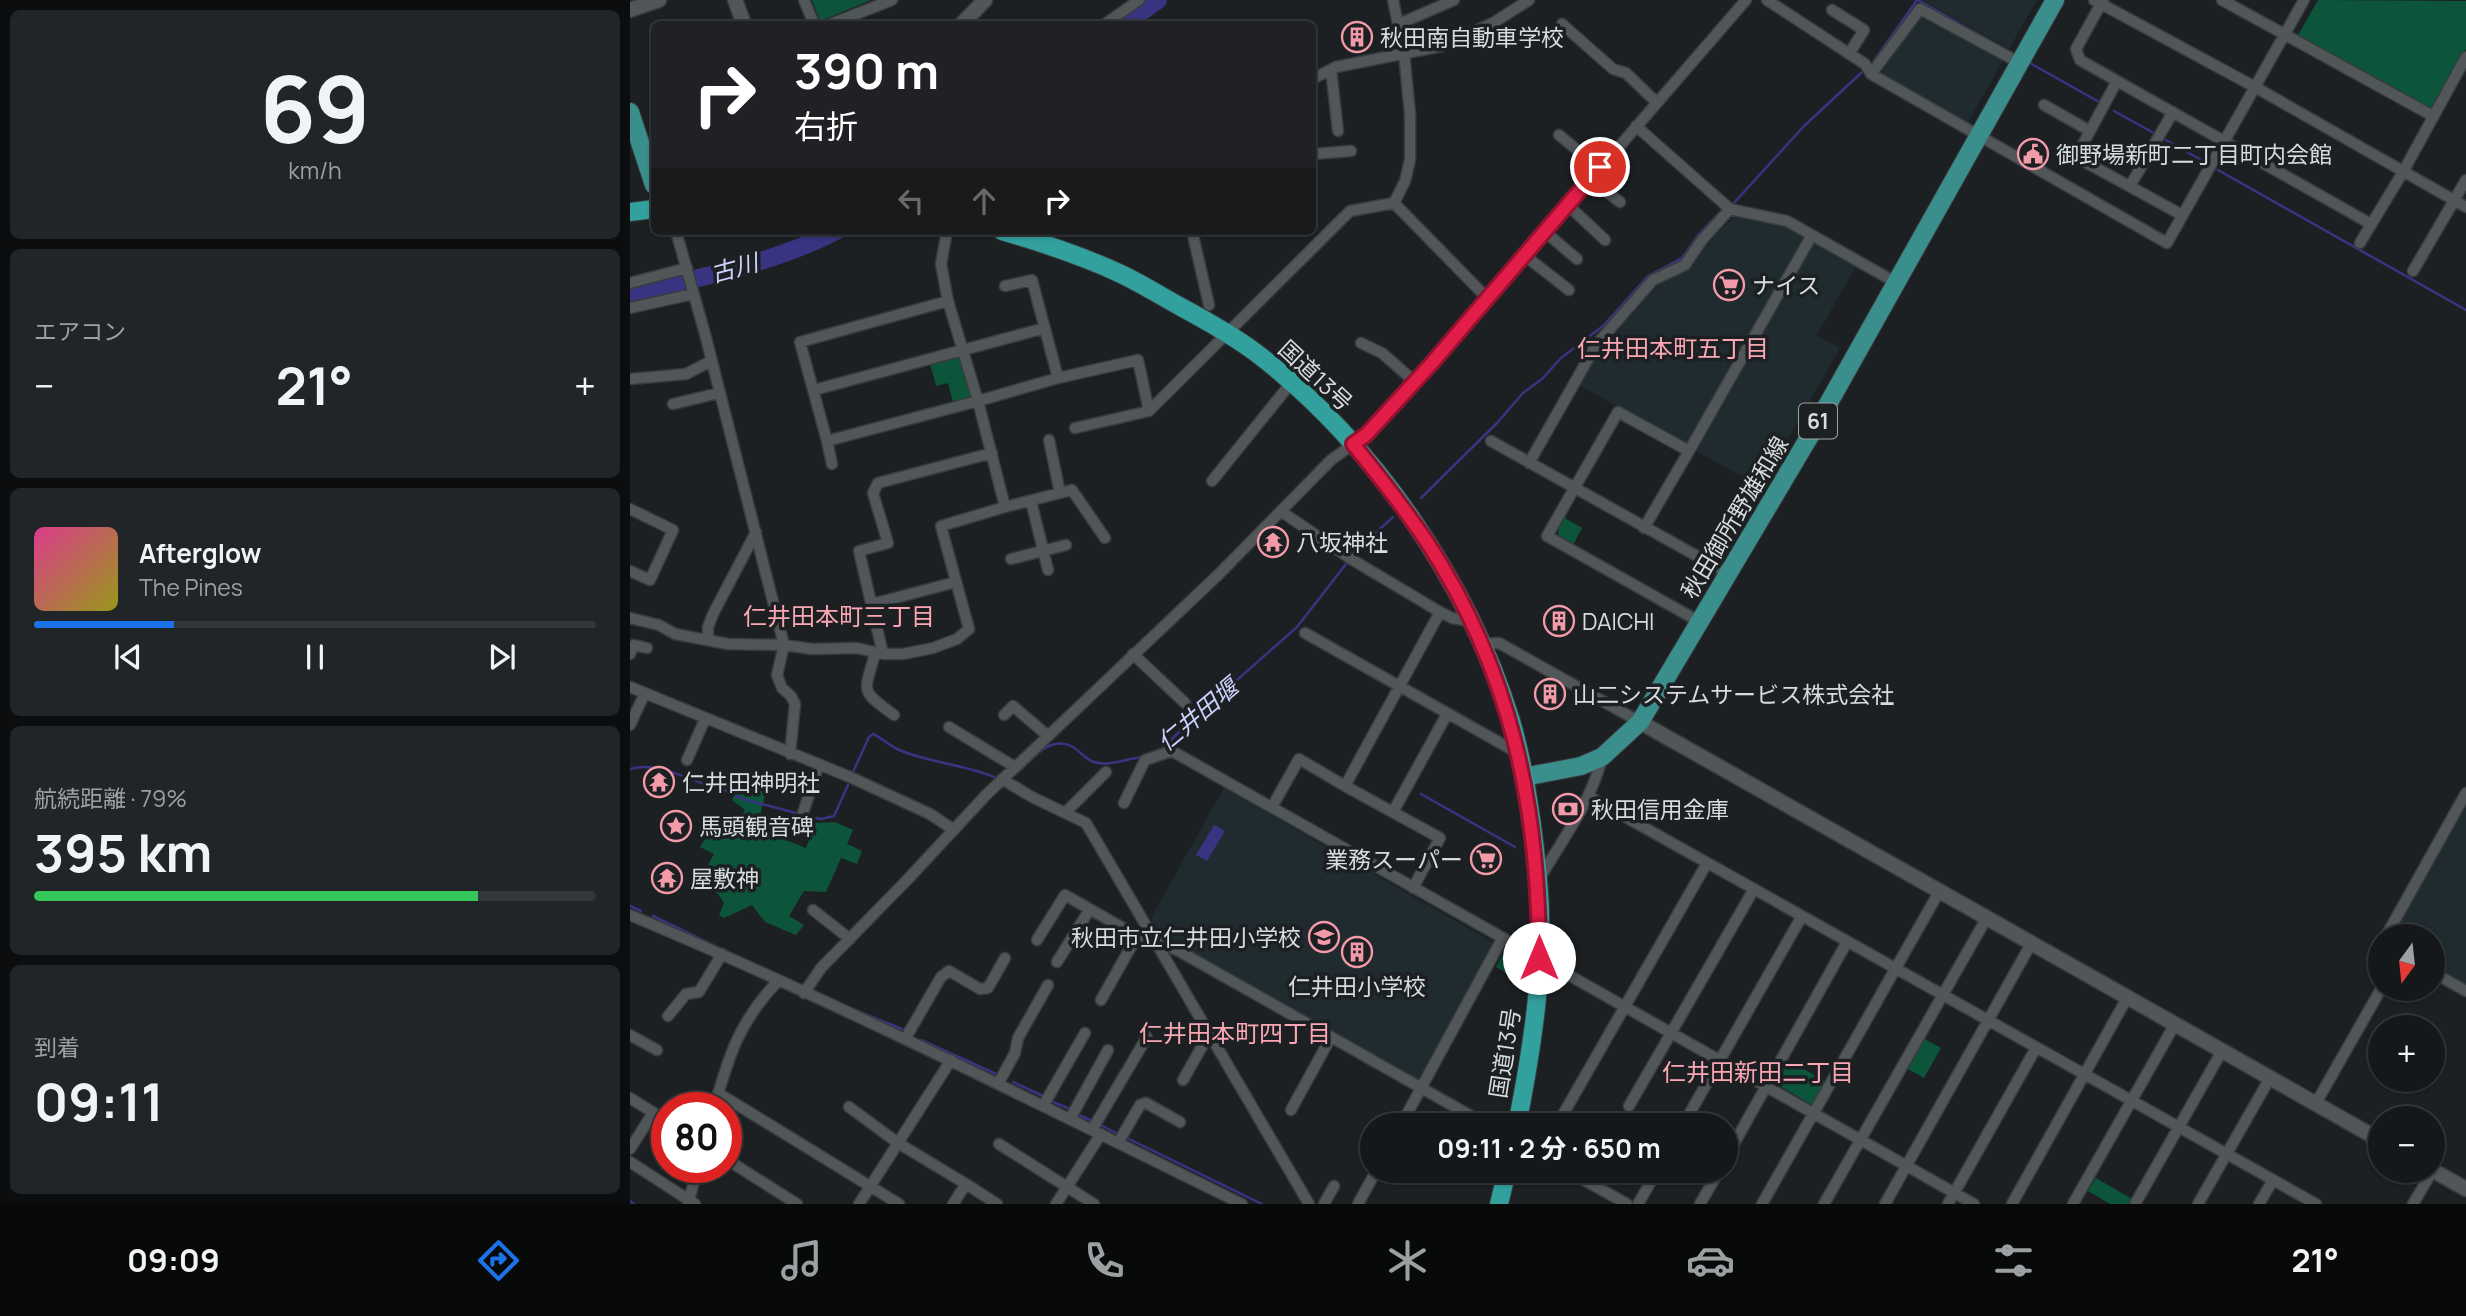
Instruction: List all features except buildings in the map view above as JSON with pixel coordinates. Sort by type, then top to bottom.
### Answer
[{"type":"highway","points":[[630,212],[651,209]]},
{"type":"highway","name":"国道13号","points":[[1015,235],[1049,245],[1122,274],[1228,333],[1256,353],[1353,444],[1427,544],[1482,644],[1511,721],[1524,777],[1538,881],[1539,958],[1534,1033],[1519,1113]]},
{"type":"highway","points":[[1499,1204],[1504,1183]]},
{"type":"main road","name":"秋田御所野雄和線","points":[[1524,777],[1581,766],[1602,757],[1640,722],[1814,429],[2055,0]]},
{"type":"main road","points":[[630,112],[651,176]]},
{"type":"street","points":[[630,10],[659,0]]},
{"type":"street","points":[[734,0],[743,21]]},
{"type":"street","points":[[804,0],[813,21]]},
{"type":"street","points":[[839,21],[892,0]]},
{"type":"street","points":[[965,21],[985,0]]},
{"type":"street","points":[[1109,21],[1139,0]]},
{"type":"street","points":[[1393,0],[1404,53],[1410,114],[1410,160],[1405,181],[1394,203]]},
{"type":"street","points":[[1399,24],[1454,0]]},
{"type":"street","points":[[1316,77],[1331,70],[1442,46],[1493,23],[1529,0]]},
{"type":"street","points":[[804,993],[821,968],[1002,779],[1282,512],[1331,460],[1366,435],[1746,0]]},
{"type":"street","points":[[1767,0],[1865,64],[1871,74],[2167,243],[2304,0]]},
{"type":"street","points":[[2371,224],[2080,60],[2076,49],[2099,1],[2466,207]]},
{"type":"street","points":[[2229,2],[2433,116]]},
{"type":"street","points":[[1871,74],[1920,9],[2020,62]]},
{"type":"street","points":[[1832,10],[1864,30],[1849,54]]},
{"type":"street","points":[[1562,24],[1613,69],[1626,74],[1656,102]]},
{"type":"street","points":[[2360,243],[2403,172],[2466,57]]},
{"type":"street","points":[[1331,70],[1338,131]]},
{"type":"street","points":[[2117,81],[2076,157],[2182,215]]},
{"type":"street","points":[[2044,105],[2090,131]]},
{"type":"street","points":[[2130,187],[2173,112]]},
{"type":"street","points":[[1636,126],[1730,209],[1787,221],[1895,282]]},
{"type":"street","points":[[1559,135],[1599,168]]},
{"type":"street","points":[[1316,154],[1351,151]]},
{"type":"street","points":[[1590,179],[1620,202]]},
{"type":"street","points":[[2413,271],[2466,180]]},
{"type":"street","points":[[1394,203],[1487,298]]},
{"type":"street","points":[[1075,428],[1149,411],[1350,211],[1394,203]]},
{"type":"street","points":[[1568,205],[1605,240]]},
{"type":"street","points":[[1529,463],[1596,345],[1653,281],[1685,264],[1730,209]]},
{"type":"street","points":[[1544,231],[1577,258]]},
{"type":"street","points":[[677,235],[785,645],[777,675],[782,688],[795,704],[790,754]]},
{"type":"street","points":[[946,235],[941,264],[948,301],[978,401],[1005,507]]},
{"type":"street","points":[[1193,235],[1209,305]]},
{"type":"street","points":[[1644,528],[1812,235]]},
{"type":"street","points":[[1524,255],[1569,290]]},
{"type":"street","points":[[630,283],[688,270]]},
{"type":"street","points":[[1005,286],[1032,280],[1058,378]]},
{"type":"street","points":[[630,308],[693,293]]},
{"type":"street","points":[[832,464],[800,342],[948,301]]},
{"type":"street","points":[[814,390],[1045,328]]},
{"type":"street","points":[[1361,343],[1381,353],[1415,382]]},
{"type":"street","points":[[827,442],[1058,378],[1138,360],[1149,411]]},
{"type":"street","points":[[630,379],[686,374],[711,361]]},
{"type":"street","points":[[1212,481],[1291,383]]},
{"type":"street","points":[[673,404],[719,393]]},
{"type":"street","points":[[1689,451],[1619,412],[1547,536],[1700,622]]},
{"type":"street","points":[[1049,440],[1060,493]]},
{"type":"street","points":[[1491,441],[1729,574]]},
{"type":"street","points":[[894,715],[868,696],[866,690],[879,653],[872,604],[859,551],[888,543],[873,493],[878,483],[992,453]]},
{"type":"street","points":[[630,618],[659,625],[675,634],[728,644],[785,645],[812,649],[856,648],[902,654],[933,648],[957,639],[969,629],[941,526],[1072,490],[1105,538]]},
{"type":"street","points":[[1031,501],[1048,570]]},
{"type":"street","points":[[630,509],[673,530],[650,580],[630,570]]},
{"type":"street","points":[[1282,512],[1351,559],[1440,612],[1452,618],[1470,621]]},
{"type":"street","points":[[708,640],[708,627],[713,614],[756,532]]},
{"type":"street","points":[[1011,559],[1066,545]]},
{"type":"street","points":[[872,604],[957,582]]},
{"type":"street","points":[[1345,786],[1440,612]]},
{"type":"street","points":[[1304,634],[1518,753]]},
{"type":"street","points":[[1482,644],[1499,643],[2368,1133]]},
{"type":"street","points":[[630,654],[634,645],[647,648]]},
{"type":"street","points":[[1133,654],[1185,703]]},
{"type":"street","points":[[630,687],[819,764],[930,814],[954,830]]},
{"type":"street","points":[[630,725],[645,693]]},
{"type":"street","points":[[1004,715],[1013,706],[1048,736]]},
{"type":"street","points":[[1393,812],[1447,714]]},
{"type":"street","points":[[687,760],[705,719]]},
{"type":"street","points":[[949,727],[1015,767]]},
{"type":"street","points":[[1124,803],[1145,760],[1172,751],[1974,1204]]},
{"type":"street","points":[[1538,881],[1588,796],[1599,772],[1602,757]]},
{"type":"street","points":[[1272,807],[1299,760],[1440,838],[1413,888]]},
{"type":"street","points":[[802,815],[819,764]]},
{"type":"street","points":[[1065,813],[1106,772]]},
{"type":"street","points":[[1002,779],[1086,823],[1309,1204]]},
{"type":"street","points":[[2393,924],[2466,793]]},
{"type":"street","points":[[1588,796],[2316,1204]]},
{"type":"street","points":[[1564,1113],[1707,863]]},
{"type":"street","points":[[1629,1106],[1754,889]]},
{"type":"street","points":[[1762,1204],[1939,892]]},
{"type":"street","points":[[1037,940],[1065,895],[1137,936],[1153,939],[1177,950],[1466,1113]]},
{"type":"street","points":[[1057,962],[1090,909]]},
{"type":"street","points":[[813,910],[850,939]]},
{"type":"street","points":[[630,915],[722,954],[951,1060],[1242,1204]]},
{"type":"street","points":[[1690,1113],[1802,916]]},
{"type":"street","points":[[1824,1204],[1986,919]]},
{"type":"street","points":[[1101,1000],[1137,936]]},
{"type":"street","points":[[1408,1113],[1502,939]]},
{"type":"street","points":[[1738,1136],[1847,942]]},
{"type":"street","points":[[1885,1204],[2031,944]]},
{"type":"street","points":[[668,1016],[686,994],[699,992],[722,954]]},
{"type":"street","points":[[905,1039],[941,977],[949,971],[981,989],[988,988],[1005,958]]},
{"type":"street","points":[[2445,979],[2466,991]]},
{"type":"street","points":[[718,1092],[738,1034],[765,994],[778,981]]},
{"type":"street","points":[[998,1084],[1015,1053],[1018,1038],[1048,985]]},
{"type":"street","points":[[2012,1204],[2127,998]]},
{"type":"street","points":[[2316,1103],[2374,1001]]},
{"type":"street","points":[[2073,1204],[2175,1024]]},
{"type":"street","points":[[1043,1106],[1085,1033]]},
{"type":"street","points":[[1182,1080],[1209,1034]]},
{"type":"street","points":[[630,1035],[657,1050]]},
{"type":"street","points":[[1056,1204],[1147,1037]]},
{"type":"street","points":[[1291,1110],[1331,1037]]},
{"type":"street","points":[[1948,1204],[2036,1048]]},
{"type":"street","points":[[1070,1119],[1108,1050]]},
{"type":"street","points":[[2136,1204],[2222,1051]]},
{"type":"street","points":[[859,1204],[951,1060]]},
{"type":"street","points":[[2198,1204],[2270,1078]]},
{"type":"street","points":[[630,1098],[651,1112]]},
{"type":"street","points":[[1118,1143],[1140,1105],[1146,1103],[1180,1122]]},
{"type":"street","points":[[849,1107],[898,1143],[997,1204]]},
{"type":"street","points":[[742,1108],[899,1204]]},
{"type":"street","points":[[630,1149],[651,1116]]},
{"type":"street","points":[[999,1144],[1094,1204]]},
{"type":"street","points":[[630,1162],[691,1203],[695,1183]]},
{"type":"street","points":[[742,1169],[796,1204]]},
{"type":"street","points":[[2445,1177],[2466,1189]]},
{"type":"street","points":[[2259,1204],[2273,1180]]},
{"type":"street","points":[[1358,1204],[1369,1183]]},
{"type":"street","points":[[1589,1183],[1627,1204]]},
{"type":"street","points":[[1638,1204],[1650,1183]]},
{"type":"street","points":[[1700,1204],[1712,1183]]},
{"type":"street","points":[[2413,1204],[2425,1183]]},
{"type":"street","points":[[953,1204],[966,1184]]},
{"type":"street","points":[[1324,1204],[1334,1186]]},
{"type":"shaded area","points":[[1922,0],[2037,0],[2009,49]]},
{"type":"shaded area","points":[[1926,16],[2003,60],[1967,124],[1885,78],[1883,70],[1918,18]]},
{"type":"shaded area","points":[[1740,216],[1789,227],[1857,264],[1817,335],[1840,348],[1761,487],[1579,385],[1601,344],[1661,282],[1691,267],[1715,235],[1733,218]]},
{"type":"shaded area","name":"秋田市立仁井田小学校","points":[[1224,788],[1496,944],[1418,1080],[1152,930],[1152,916]]},
{"type":"shaded area","points":[[2466,801],[2466,986],[2445,974],[2445,924],[2397,924]]},
{"type":"shaded area","points":[[1214,825],[1225,831],[1207,861],[1196,855]]},
{"type":"green space","points":[[812,0],[871,0],[820,21]]},
{"type":"green space","points":[[2318,0],[2466,1],[2466,49],[2432,110],[2298,35]]},
{"type":"green space","points":[[962,355],[973,397],[953,402],[948,383],[936,386],[930,363]]},
{"type":"green space","points":[[1563,517],[1582,528],[1573,545],[1559,538],[1558,528]]},
{"type":"green space","points":[[741,780],[767,788],[761,811],[766,832],[806,848],[815,823],[835,822],[853,830],[847,844],[862,851],[857,864],[841,858],[826,892],[804,891],[789,916],[804,925],[796,935],[765,922],[752,905],[724,918],[719,915],[724,903],[718,894],[709,889],[715,880],[707,875],[712,867],[708,865],[714,854],[700,847],[713,827],[731,835],[745,810],[732,800]]},
{"type":"green space","points":[[1507,947],[1521,955],[1509,975],[1496,967]]},
{"type":"green space","points":[[1923,1038],[1941,1048],[1924,1078],[1906,1068]]},
{"type":"green space","points":[[1788,1060],[1828,1083],[1814,1106],[1775,1083]]},
{"type":"green space","points":[[2096,1178],[2132,1199],[2129,1204],[2110,1204],[2088,1191]]},
{"type":"waterway","name":"古川","points":[[1128,21],[1158,0]]},
{"type":"waterway","points":[[1873,62],[1917,0]]},
{"type":"waterway","points":[[1918,0],[2001,47]]},
{"type":"waterway","points":[[2030,63],[2099,102]]},
{"type":"waterway","points":[[1733,204],[1804,126],[1861,73]]},
{"type":"waterway","points":[[2114,111],[2152,132]]},
{"type":"waterway","points":[[2166,140],[2203,161]]},
{"type":"waterway","points":[[2218,170],[2466,310]]},
{"type":"waterway","points":[[1421,498],[1497,423],[1523,393],[1542,379],[1561,358],[1603,326],[1648,276],[1682,258],[1699,234],[1721,211]]},
{"type":"waterway","name":"古川","points":[[630,295],[761,261],[827,235]]},
{"type":"waterway","points":[[1353,554],[1393,517]]},
{"type":"waterway","name":"仁井田堰","points":[[1162,749],[1297,627],[1346,564]]},
{"type":"waterway","name":"仁井田堰","points":[[853,772],[869,737],[873,734],[909,754],[994,777]]},
{"type":"waterway","name":"仁井田堰","points":[[1016,774],[1041,751],[1055,744],[1071,746],[1091,761],[1100,763],[1143,757]]},
{"type":"waterway","name":"仁井田堰","points":[[630,769],[660,769],[710,786]]},
{"type":"waterway","name":"仁井田堰","points":[[806,816],[821,819],[834,816],[848,785]]},
{"type":"waterway","name":"仁井田堰","points":[[722,789],[743,799],[800,814]]},
{"type":"waterway","points":[[1421,794],[1515,847]]},
{"type":"waterway","points":[[630,906],[641,911]]},
{"type":"waterway","points":[[653,916],[713,945]]},
{"type":"waterway","points":[[848,1007],[902,1029]]},
{"type":"waterway","points":[[921,1040],[996,1074]]},
{"type":"waterway","points":[[1013,1082],[1045,1097]]},
{"type":"waterway","points":[[1053,1102],[1070,1109]]},
{"type":"waterway","points":[[1077,1114],[1092,1121]]},
{"type":"waterway","points":[[1099,1124],[1118,1134]]},
{"type":"waterway","points":[[1127,1138],[1262,1204]]},
{"type":"waterway","points":[[630,1201],[634,1204]]},
{"type":"place","name":"秋田南自動車学校","points":[[1357,37]]},
{"type":"place","name":"御野場新町二丁目町内会館","points":[[2033,154]]},
{"type":"place","name":"ナイス","points":[[1729,285]]},
{"type":"place","name":"八坂神社","points":[[1273,542]]},
{"type":"place","name":"DAICHI","points":[[1559,621]]},
{"type":"place","name":"山二システムサービス株式会社","points":[[1550,694]]},
{"type":"place","name":"仁井田神明社","points":[[659,782]]},
{"type":"place","name":"秋田信用金庫","points":[[1568,809]]},
{"type":"place","name":"馬頭観音碑","points":[[676,826]]},
{"type":"place","name":"業務スーパー","points":[[1486,859]]},
{"type":"place","name":"屋敷神","points":[[667,878]]},
{"type":"place","name":"秋田市立仁井田小学校","points":[[1324,937]]},
{"type":"place","name":"仁井田小学校","points":[[1357,952]]},
{"type":"district","name":"仁井田本町五丁目","points":[[1673,347]]},
{"type":"district","name":"仁井田本町三丁目","points":[[839,615]]},
{"type":"district","name":"仁井田本町四丁目","points":[[1235,1032]]},
{"type":"district","name":"仁井田新田二丁目","points":[[1758,1071]]},
{"type":"route","points":[[1539,958],[1538,881],[1530,812],[1511,721],[1482,644],[1455,591],[1427,544],[1353,444],[1366,435],[1432,363],[1600,167]]}]
